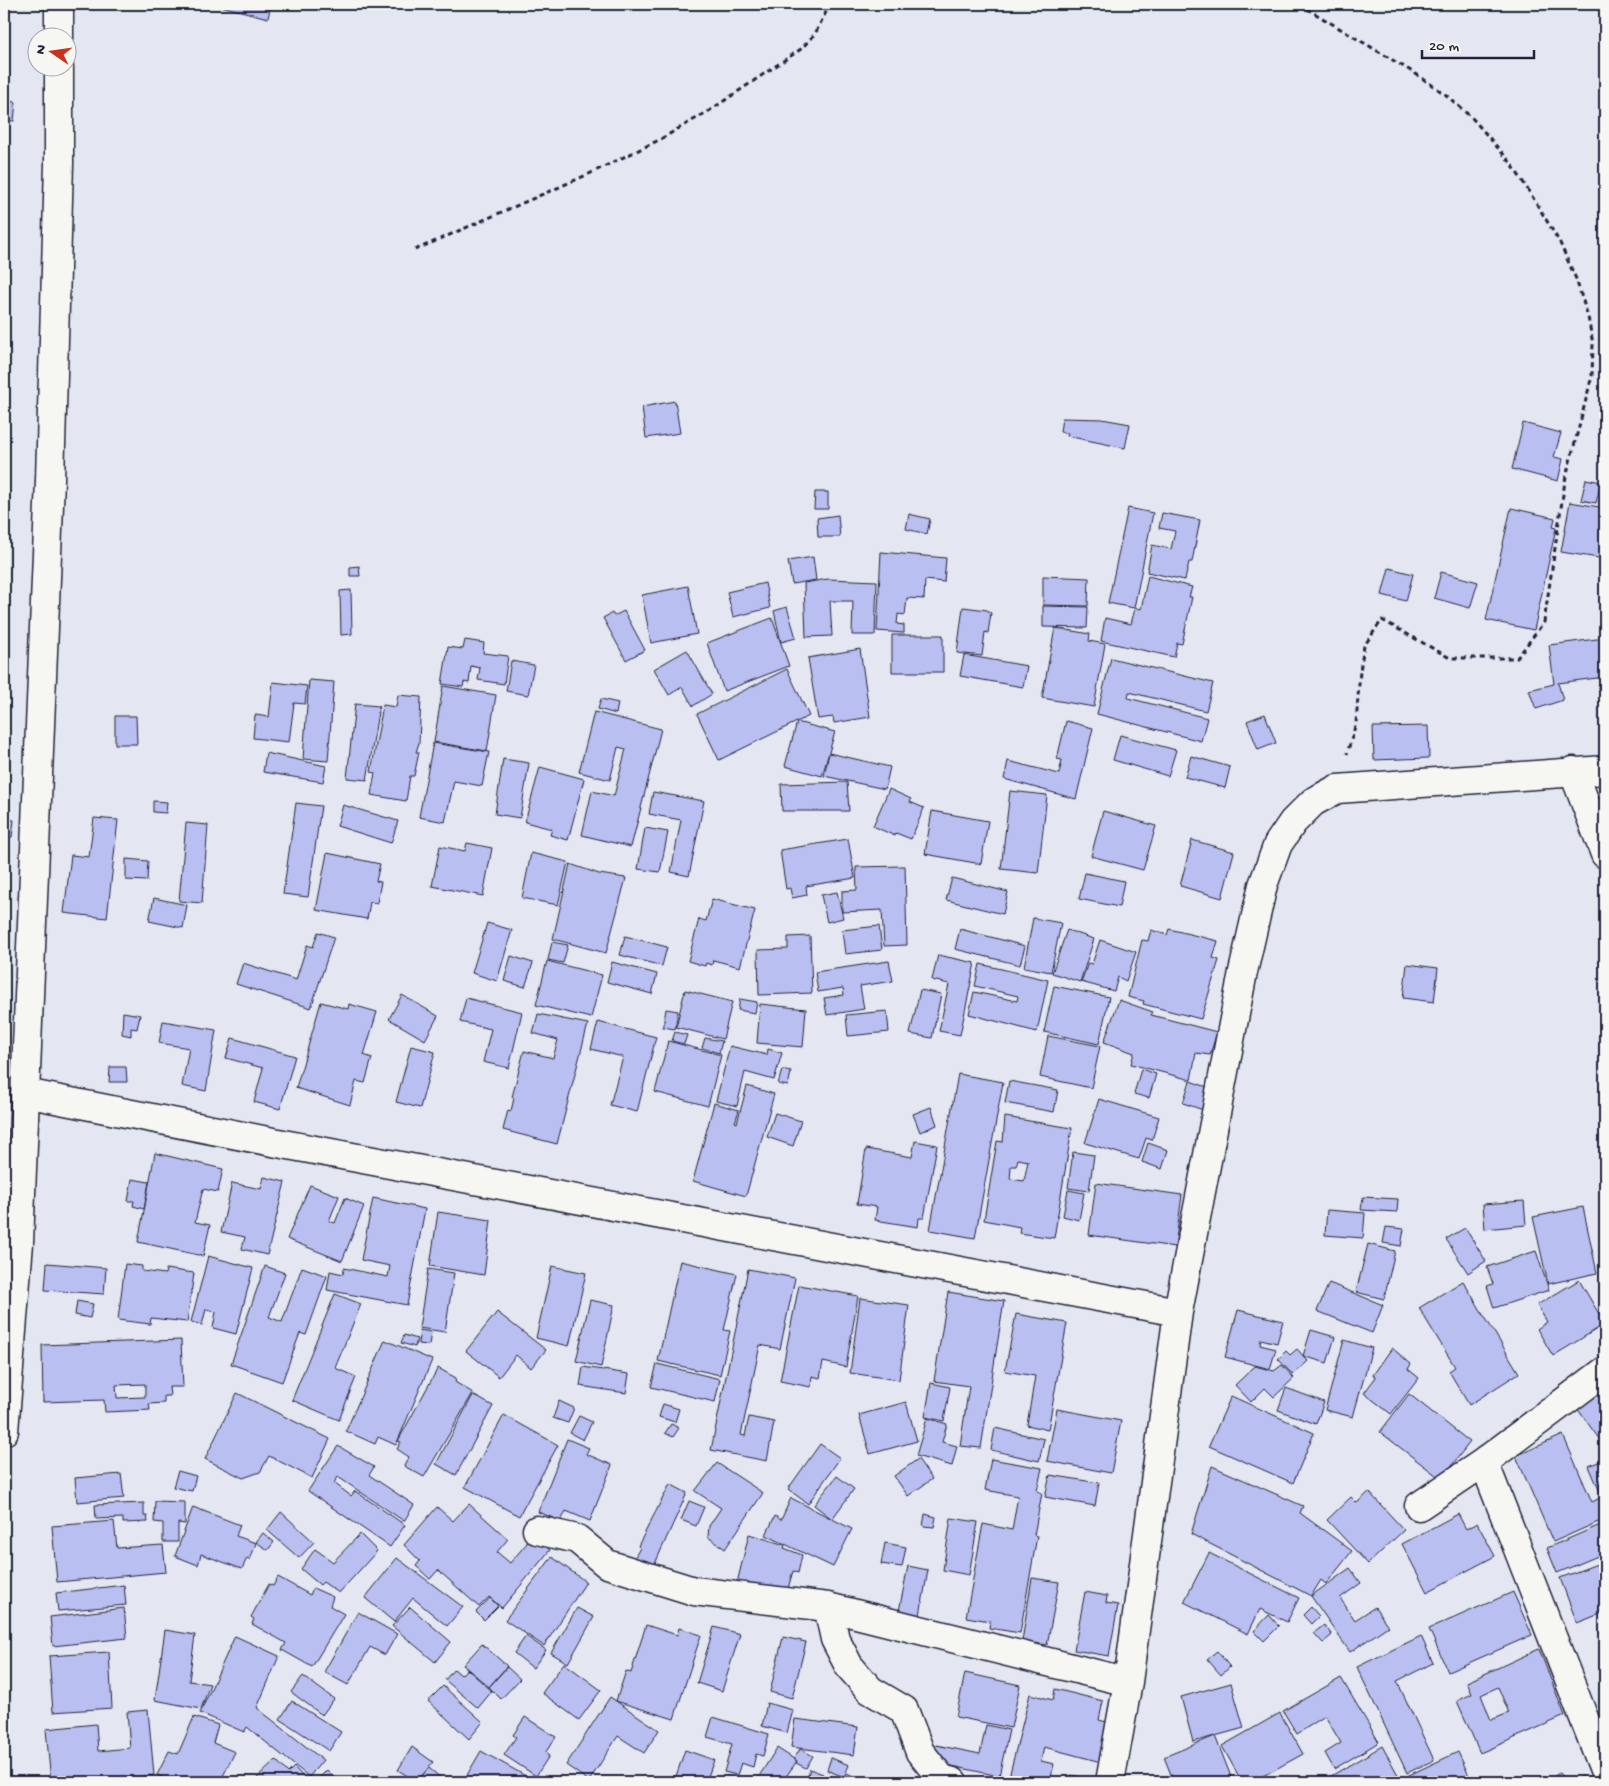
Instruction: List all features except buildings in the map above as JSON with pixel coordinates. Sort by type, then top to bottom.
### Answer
[{"type":"street","points":[[59,4],[59,28]]},
{"type":"street","points":[[4,1431],[12,1243],[25,1093],[50,471],[59,164],[59,78]]},
{"type":"street","points":[[1110,1782],[1128,1682],[1178,1312],[1243,972],[1262,884],[1278,844],[1294,822],[1314,802],[1338,789],[1605,770]]},
{"type":"street","points":[[1573,771],[1605,854]]},
{"type":"street","points":[[25,1093],[283,1144],[1178,1312]]},
{"type":"street","points":[[1419,1506],[1484,1462],[1605,1371]]},
{"type":"street","points":[[1484,1462],[1605,1772]]},
{"type":"street","points":[[537,1530],[577,1540],[607,1564],[694,1591],[828,1607],[1128,1682]]},
{"type":"street","points":[[828,1607],[835,1639],[849,1666],[870,1690],[904,1710],[920,1752],[942,1779],[953,1782]]},
{"type":"path","points":[[415,250],[598,170],[659,140],[701,116],[801,49],[815,34],[830,4]]},
{"type":"path","points":[[1299,4],[1416,74],[1445,94],[1484,131],[1511,163],[1560,243],[1576,279],[1588,317],[1593,344],[1592,376],[1566,481],[1544,622],[1517,658],[1450,658],[1382,620],[1364,646],[1356,723],[1338,789]]}]
